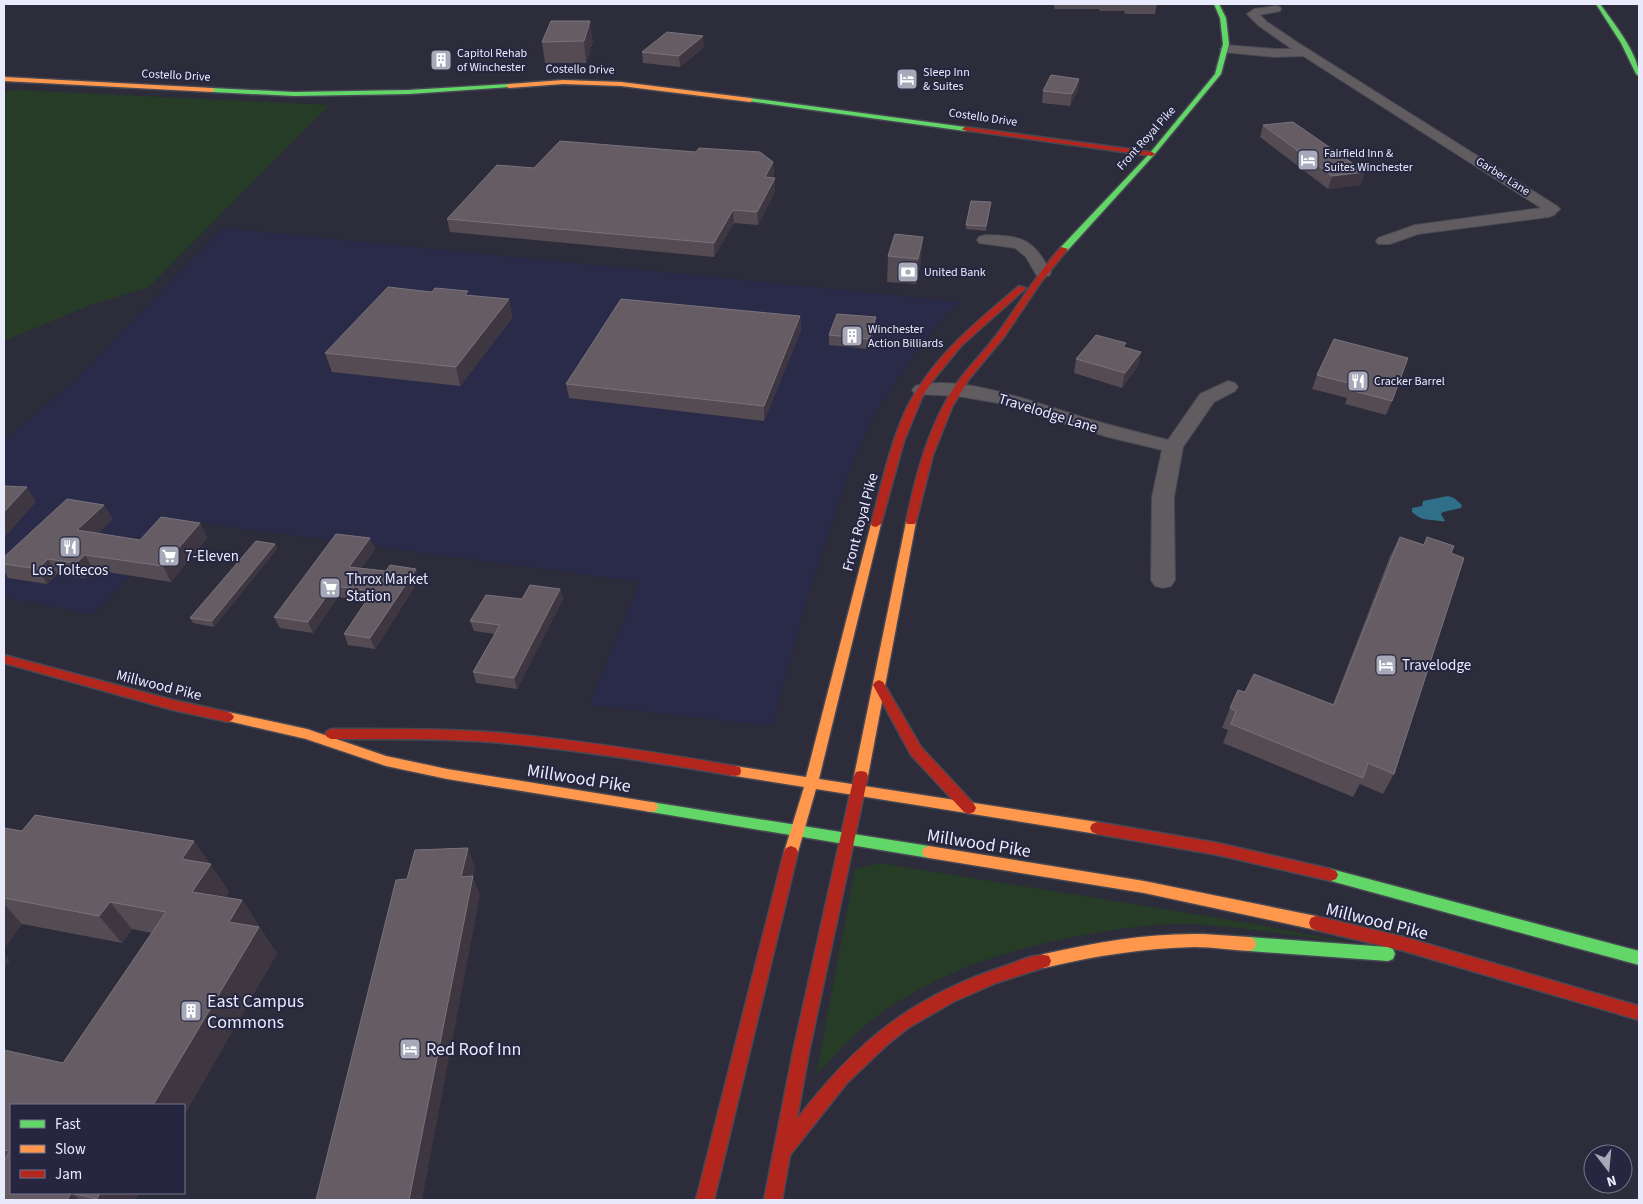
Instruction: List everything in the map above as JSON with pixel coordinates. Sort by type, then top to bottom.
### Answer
[{"type":"main road","name":"Front Royal Pike","points":[[774,1200],[801,1052],[848,839],[916,499],[925,464],[945,411],[957,390],[1000,336],[1043,272],[1152,154],[1218,74],[1226,49],[1226,31],[1217,4]]},
{"type":"main road","points":[[1598,4],[1624,43],[1639,74]]},
{"type":"main road","name":"Costello Drive","points":[[4,79],[294,94],[409,92],[543,82],[604,83],[664,89],[1152,154]]},
{"type":"main road","name":"Front Royal Pike","points":[[704,1200],[784,877],[799,831],[886,482],[909,413],[922,390],[938,368],[971,330],[1004,301],[1043,272]]},
{"type":"main road","name":"Millwood Pike","points":[[4,660],[173,705],[307,734],[386,761],[447,774],[1144,886],[1260,910],[1404,944],[1639,1013]]},
{"type":"main road","points":[[879,685],[900,729],[923,760],[969,808]]},
{"type":"main road","name":"Millwood Pike","points":[[307,734],[447,735],[512,739],[660,759],[811,784],[1067,822],[1218,849],[1332,875],[1639,958]]},
{"type":"main road","points":[[782,1152],[834,1088],[890,1032],[931,1005],[1014,969],[1066,956],[1123,946],[1178,940],[1458,960]]},
{"type":"street","name":"Garber Lane","points":[[1276,9],[1258,11],[1253,14],[1263,24],[1552,209],[1549,212],[1415,230],[1384,241]]},
{"type":"street","points":[[1226,49],[1306,52]]},
{"type":"street","points":[[985,240],[1009,241],[1023,245],[1034,254],[1043,272]]},
{"type":"street","points":[[1164,580],[1163,497],[1173,447],[1194,414],[1207,398],[1228,387]]},
{"type":"street","name":"Travelodge Lane","points":[[922,390],[957,390],[1001,398],[1124,435],[1173,447]]},
{"type":"shaded area","points":[[223,228],[960,302],[943,318],[913,356],[877,410],[852,463],[807,599],[772,726],[589,705],[640,582],[179,520],[94,615],[4,597],[4,440],[77,379]]},
{"type":"shaded area","points":[[1448,496],[1454,498],[1462,505],[1461,508],[1443,512],[1441,514],[1445,521],[1423,519],[1412,512],[1412,508],[1422,506],[1423,501]]},
{"type":"green space","points":[[19,90],[329,105],[149,287],[88,306],[4,341],[4,91]]},
{"type":"green space","points":[[880,863],[1255,924],[1357,944],[1244,929],[1181,924],[1154,925],[1076,936],[1025,948],[952,973],[906,997],[881,1013],[858,1032],[816,1076],[855,869]]},
{"type":"building","points":[[551,21],[590,21],[584,41],[542,42]]},
{"type":"building","points":[[667,32],[703,36],[679,56],[642,52]]},
{"type":"building","points":[[1051,75],[1079,79],[1072,94],[1043,91]]},
{"type":"building","points":[[1293,122],[1365,172],[1332,176],[1263,125]]},
{"type":"building","points":[[560,141],[696,152],[699,148],[760,152],[773,162],[765,177],[775,178],[757,212],[733,210],[714,243],[447,219],[497,165],[534,168]]},
{"type":"building","points":[[971,201],[991,202],[986,226],[966,225]]},
{"type":"building","points":[[895,234],[923,237],[918,259],[888,256]]},
{"type":"building","points":[[388,287],[432,292],[435,288],[468,291],[465,295],[509,299],[456,367],[325,353]]},
{"type":"building","points":[[621,299],[800,316],[764,406],[566,384]]},
{"type":"building","points":[[837,314],[876,317],[869,339],[829,335]]},
{"type":"building","points":[[1096,335],[1126,343],[1123,347],[1141,352],[1125,373],[1076,359]]},
{"type":"building","name":"Cracker Barrel","points":[[1334,339],[1408,358],[1392,401],[1350,390],[1352,384],[1317,375]]},
{"type":"building","points":[[4,486],[27,487],[4,512]]},
{"type":"building","points":[[67,499],[104,505],[77,530],[140,540],[161,517],[200,523],[163,566],[85,555],[76,563],[48,559],[38,569],[4,564],[4,557]]},
{"type":"building","points":[[336,534],[370,538],[349,567],[386,571],[390,565],[416,569],[370,638],[344,634],[373,591],[334,586],[308,622],[274,617]]},
{"type":"building","name":"Travelodge","points":[[1400,537],[1424,545],[1427,537],[1454,546],[1451,553],[1464,558],[1394,774],[1368,763],[1363,778],[1231,724],[1236,711],[1230,708],[1238,690],[1245,692],[1254,674],[1334,705]]},
{"type":"building","points":[[256,541],[275,544],[212,621],[190,618]]},
{"type":"building","points":[[530,585],[560,589],[514,678],[473,672],[500,625],[470,621],[486,595],[522,599]]},
{"type":"building","name":"East Campus Commons","points":[[35,815],[194,841],[182,859],[211,864],[192,892],[242,900],[229,922],[259,927],[154,1104],[10,1104],[10,1151],[4,1150],[4,1050],[63,1063],[166,912],[110,902],[99,916],[4,898],[4,828],[22,831]]},
{"type":"building","name":"Red Roof Inn","points":[[468,848],[461,877],[473,876],[409,1200],[316,1200],[396,880],[407,879],[415,850]]},
{"type":"building","name":"East Campus Commons","points":[[10,1151],[10,1194],[70,1194],[67,1200],[4,1200],[4,1161]]},
{"type":"building","points":[[75,1194],[100,1194],[97,1199]]},
{"type":"traffic: fast","points":[[1064,249],[1152,154],[1218,74],[1226,44],[1223,18],[1217,4]]},
{"type":"traffic: fast","points":[[1598,4],[1624,43],[1639,74]]},
{"type":"traffic: fast","points":[[212,90],[294,94],[409,92],[509,86]]},
{"type":"traffic: fast","points":[[750,100],[965,129]]},
{"type":"traffic: fast","points":[[651,807],[929,852]]},
{"type":"traffic: fast","points":[[1331,875],[1639,958]]},
{"type":"traffic: fast","points":[[1249,944],[1388,954]]},
{"type":"traffic: slow","points":[[4,79],[212,90]]},
{"type":"traffic: slow","points":[[509,86],[563,82],[621,84],[750,100]]},
{"type":"traffic: slow","points":[[861,776],[911,522]]},
{"type":"traffic: slow","points":[[791,852],[811,784],[876,524]]},
{"type":"traffic: slow","points":[[228,717],[307,734],[386,761],[447,774],[651,807]]},
{"type":"traffic: slow","points":[[735,771],[1097,828]]},
{"type":"traffic: slow","points":[[929,852],[1144,887],[1316,923]]},
{"type":"traffic: slow","points":[[1044,961],[1098,949],[1152,942],[1203,941],[1249,944]]},
{"type":"traffic: jam","points":[[965,129],[1152,154]]},
{"type":"traffic: jam","points":[[911,522],[928,455],[940,423],[956,392],[1001,335],[1039,280],[1064,249]]},
{"type":"traffic: jam","points":[[876,524],[899,441],[918,395],[930,377],[958,345],[989,315],[1022,288]]},
{"type":"traffic: jam","points":[[4,659],[173,705],[228,717]]},
{"type":"traffic: jam","points":[[879,685],[916,751],[969,808]]},
{"type":"traffic: jam","points":[[331,734],[430,734],[490,737],[613,751],[735,771]]},
{"type":"traffic: jam","points":[[773,1200],[801,1052],[861,776]]},
{"type":"traffic: jam","points":[[1097,828],[1218,849],[1331,875]]},
{"type":"traffic: jam","points":[[705,1200],[791,852]]},
{"type":"traffic: jam","points":[[1316,923],[1404,944],[1639,1013]]},
{"type":"traffic: jam","points":[[784,1149],[842,1077],[882,1038],[924,1009],[947,997],[995,976],[1044,961]]},
{"type":"place","name":"Capitol Rehab of Winchester","points":[[441,60]]},
{"type":"place","name":"Sleep Inn & Suites","points":[[907,79]]},
{"type":"place","name":"Fairfield Inn & Suites Winchester","points":[[1308,160]]},
{"type":"place","name":"United Bank","points":[[908,272]]},
{"type":"place","name":"Winchester Action Billiards","points":[[852,336]]},
{"type":"place","name":"Cracker Barrel","points":[[1358,381]]},
{"type":"place","name":"Los Toltecos","points":[[70,547]]},
{"type":"place","name":"7-Eleven","points":[[169,556]]},
{"type":"place","name":"Throx Market Station","points":[[330,588]]},
{"type":"place","name":"Travelodge","points":[[1386,665]]},
{"type":"place","name":"East Campus Commons","points":[[191,1011]]},
{"type":"place","name":"Red Roof Inn","points":[[410,1049]]}]
